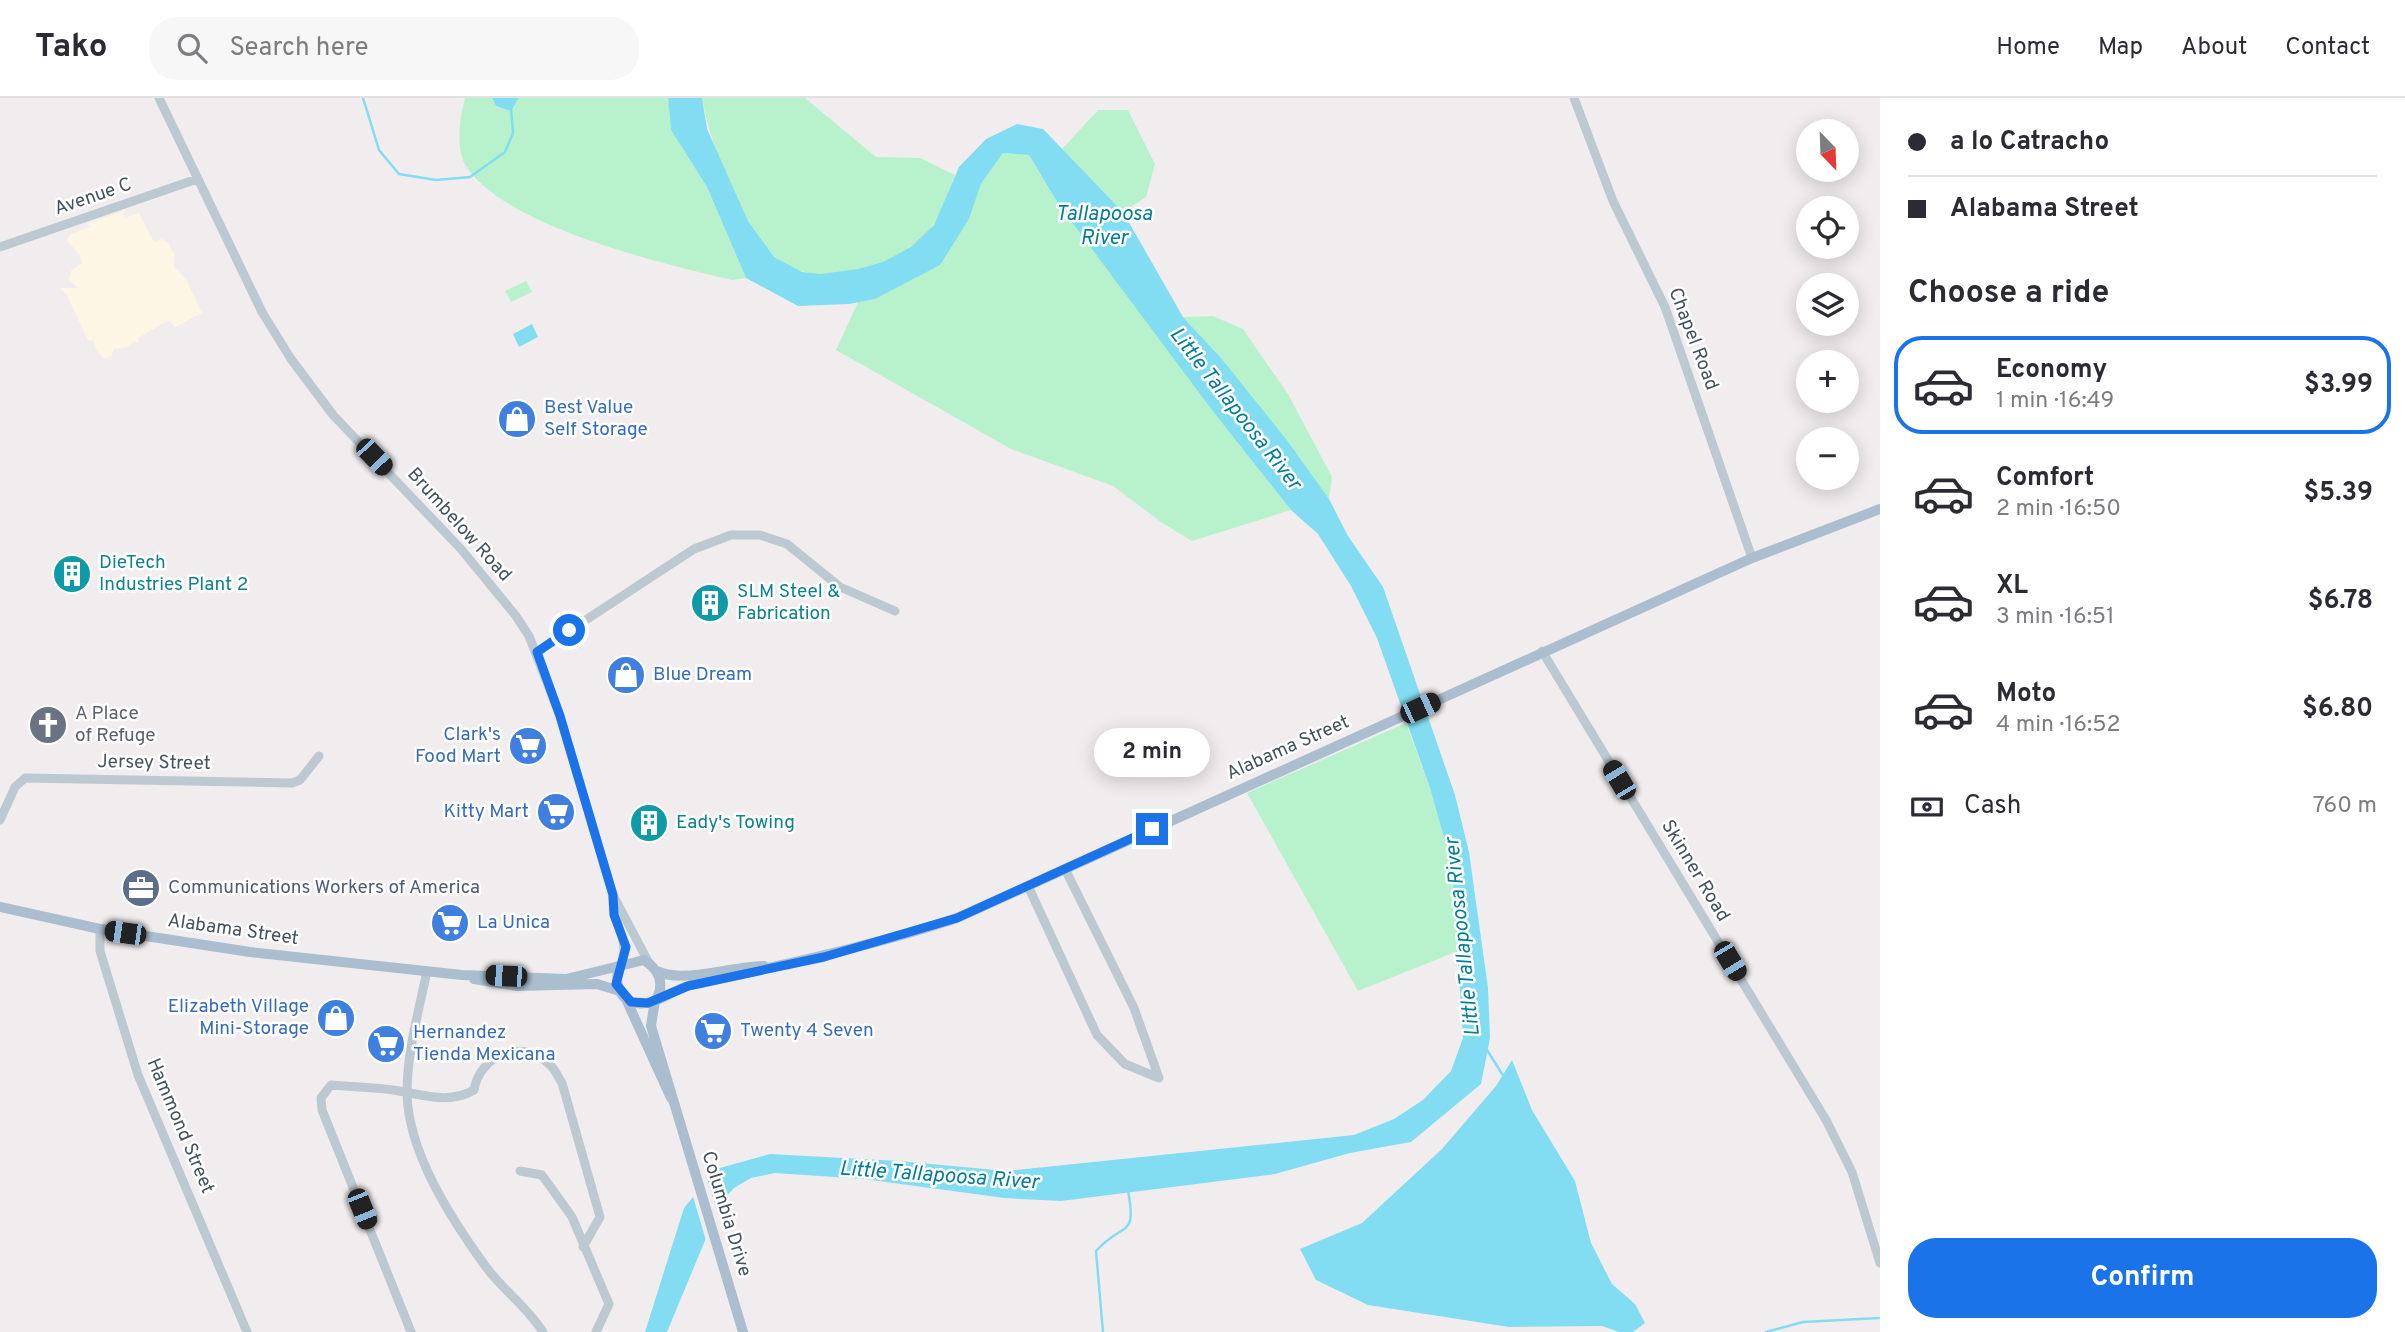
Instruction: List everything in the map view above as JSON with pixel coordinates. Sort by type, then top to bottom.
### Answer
[{"type":"main road","name":"Alabama Street","points":[[656,999],[688,986],[742,977],[780,965],[895,938],[957,918],[1542,651],[1752,558],[1880,509]]},
{"type":"main road","name":"Alabama Street","points":[[0,907],[100,929],[269,954],[462,975],[566,979],[603,972],[621,964]]},
{"type":"main road","points":[[641,960],[653,967],[662,985],[656,999],[642,1004],[623,995],[616,979],[621,964],[641,960]]},
{"type":"main road","name":"Alabama Street","points":[[653,967],[681,977],[741,966],[780,965]]},
{"type":"main road","name":"Alabama Street","points":[[462,975],[488,983],[517,986],[597,984],[623,995]]},
{"type":"main road","name":"Columbia Drive","points":[[623,995],[675,1107],[743,1332]]},
{"type":"main road","name":"Columbia Drive","points":[[656,999],[652,1026],[670,1080],[675,1107]]},
{"type":"street","name":"Brumbelow Road","points":[[159,98],[262,312],[309,384],[333,415],[461,549],[516,616],[537,652],[560,716],[613,895],[653,967]]},
{"type":"street","name":"Chapel Road","points":[[1574,98],[1613,201],[1665,307],[1752,558]]},
{"type":"street","name":"Avenue C","points":[[0,247],[197,179]]},
{"type":"street","points":[[537,652],[694,549],[731,535],[761,535],[787,544],[840,587],[895,611]]},
{"type":"street","name":"Skinner Road","points":[[1542,651],[1826,1120],[1852,1172],[1880,1263]]},
{"type":"street","name":"Jersey Street","points":[[0,820],[15,787],[25,779],[292,783],[300,780],[319,756]]},
{"type":"street","points":[[1028,886],[1097,1035],[1125,1064],[1159,1079],[1134,1008],[1065,869]]},
{"type":"street","name":"Brumbelow Road","points":[[613,895],[614,915],[626,947],[621,964]]},
{"type":"street","name":"Hammond Street","points":[[100,929],[100,951],[138,1075],[247,1332]]},
{"type":"street","points":[[427,971],[407,1093],[410,1123],[421,1158],[487,1268],[543,1332]]},
{"type":"street","points":[[411,1332],[322,1110],[321,1098],[331,1085],[440,1098],[463,1096],[474,1090],[481,1071],[489,1060],[501,1054],[528,1054],[551,1065],[562,1083],[600,1217],[583,1247]]},
{"type":"street","points":[[520,1171],[542,1175],[572,1217],[583,1247],[601,1279],[609,1304],[596,1332]]},
{"type":"shaded area","points":[[126,210],[123,215],[127,217],[139,213],[154,242],[162,239],[168,243],[174,254],[174,266],[186,279],[202,313],[175,327],[170,321],[162,324],[138,338],[139,343],[134,341],[128,347],[114,349],[111,357],[104,358],[96,350],[94,341],[88,340],[66,294],[60,288],[78,288],[69,280],[71,271],[82,263],[80,256],[67,240],[70,234],[90,227],[87,224]]},
{"type":"green space","points":[[465,98],[492,98],[496,106],[511,111],[519,98],[668,98],[671,130],[707,187],[746,278],[732,280],[628,253],[549,225],[514,207],[486,188],[466,166],[461,150],[460,132]]},
{"type":"green space","points":[[702,98],[805,98],[876,157],[920,158],[955,175],[930,230],[911,248],[894,258],[854,272],[813,274],[794,269],[778,260],[765,247],[740,208],[712,138]]},
{"type":"green space","points":[[1098,110],[1128,110],[1155,164],[1146,197],[1123,212],[1062,149]]},
{"type":"green space","points":[[1003,153],[1029,155],[1059,205],[1291,510],[1192,541],[1161,522],[1113,486],[1011,449],[836,350],[858,302],[875,299],[969,219],[981,184]]},
{"type":"green space","points":[[526,281],[532,292],[511,302],[505,291]]},
{"type":"green space","points":[[1213,316],[1243,329],[1288,394],[1332,477],[1329,499],[1221,358],[1183,317]]},
{"type":"green space","points":[[1406,723],[1430,788],[1452,866],[1458,951],[1358,991],[1247,793]]},
{"type":"water","points":[[492,98],[519,98],[511,111],[496,106]]},
{"type":"water","name":"Tallapoosa River","points":[[668,98],[702,98],[707,129],[748,221],[774,257],[802,272],[821,274],[858,269],[883,262],[911,247],[934,225],[959,167],[986,139],[1017,124],[1043,129],[1123,212],[1183,317],[1221,358],[1286,439],[1329,499],[1348,536],[1383,587],[1455,795],[1469,852],[1488,988],[1490,1038],[1481,1084],[1411,1142],[1350,1153],[1275,1174],[1061,1201],[1004,1198],[864,1179],[775,1173],[751,1178],[734,1188],[721,1202],[667,1332],[645,1332],[684,1208],[716,1169],[770,1154],[899,1161],[1006,1171],[1354,1135],[1394,1119],[1423,1100],[1451,1071],[1463,1038],[1452,866],[1430,788],[1377,638],[1351,586],[1318,534],[1291,510],[1212,410],[1059,205],[1029,155],[1003,153],[981,184],[969,219],[940,265],[875,299],[849,304],[798,306],[746,278],[707,187],[671,130]]},
{"type":"water","points":[[532,324],[538,337],[519,347],[513,334]]},
{"type":"water","points":[[1512,1060],[1532,1110],[1575,1181],[1591,1243],[1612,1284],[1635,1304],[1645,1323],[1633,1332],[1619,1332],[1602,1326],[1509,1327],[1368,1305],[1316,1280],[1300,1249],[1362,1223],[1442,1149],[1496,1086]]},
{"type":"pier","points":[[706,1175],[719,1217],[707,1244],[692,1193]]},
{"type":"waterway","points":[[363,98],[379,150],[399,174],[436,180],[470,177],[505,152],[513,133],[511,108]]},
{"type":"waterway","points":[[1487,1050],[1504,1077]]},
{"type":"waterway","points":[[1103,1332],[1096,1251],[1129,1223],[1131,1216],[1128,1190]]},
{"type":"waterway","points":[[1766,1332],[1803,1322],[1879,1318]]},
{"type":"place","name":"Best Value Self Storage","points":[[517,419]]},
{"type":"place","name":"DieTech Industries Plant 2","points":[[72,574]]},
{"type":"place","name":"SLM Steel & Fabrication","points":[[710,603]]},
{"type":"place","name":"Blue Dream","points":[[626,675]]},
{"type":"place","name":"A Place of Refuge","points":[[48,725]]},
{"type":"place","name":"Clark's Food Mart","points":[[528,746]]},
{"type":"place","name":"Kitty Mart","points":[[556,812]]},
{"type":"place","name":"Eady's Towing","points":[[649,823]]},
{"type":"place","name":"Communications Workers of America","points":[[141,888]]},
{"type":"place","name":"La Unica","points":[[450,923]]},
{"type":"place","name":"Elizabeth Village Mini-Storage","points":[[336,1018]]},
{"type":"place","name":"Twenty 4 Seven","points":[[713,1031]]},
{"type":"place","name":"Hernandez Tienda Mexicana","points":[[386,1044]]},
{"type":"route","points":[[569,630],[537,652],[560,716],[613,895],[612,908],[626,947],[617,972],[616,984],[623,996],[631,1002],[648,1003],[688,986],[742,977],[780,965],[824,957],[957,918],[1152,829]]},
{"type":"water label","name":"Little Tallapoosa River","points":[[1235,409]]},
{"type":"water label","name":"Little Tallapoosa River","points":[[1463,937]]},
{"type":"water label","name":"Little Tallapoosa River","points":[[939,1176]]}]
